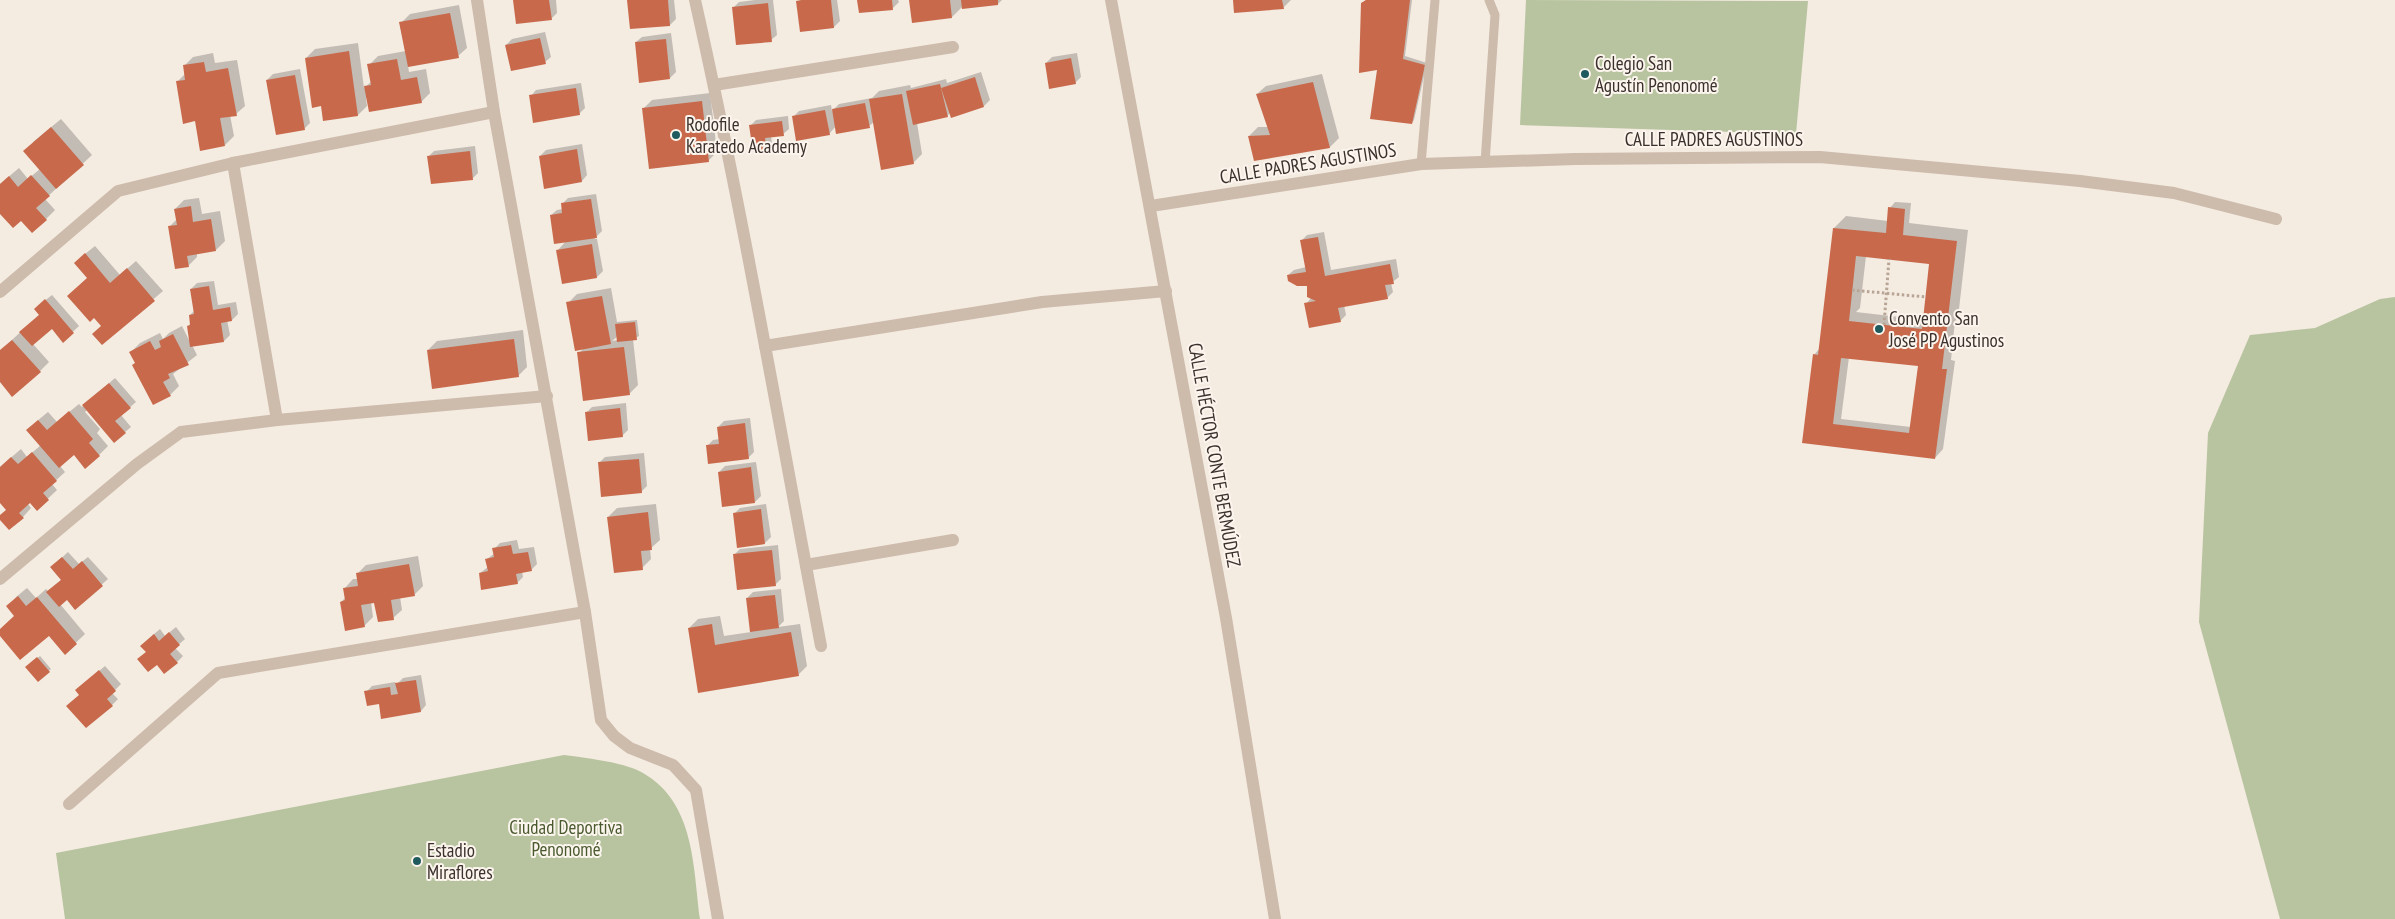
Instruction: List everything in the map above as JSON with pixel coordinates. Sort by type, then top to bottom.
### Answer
[{"type":"street","points":[[477,0],[494,112],[585,612],[601,720],[614,736],[630,748],[673,765],[696,790],[718,919]]},
{"type":"street","points":[[694,0],[714,85],[821,646]]},
{"type":"street","name":"CALLE HÉCTOR CONTE BERMÚDEZ","points":[[1111,0],[1151,206],[1226,618],[1275,919]]},
{"type":"street","points":[[714,85],[953,47]]},
{"type":"street","points":[[0,292],[118,191],[234,163],[494,112]]},
{"type":"street","name":"CALLE PADRES AGUSTINOS","points":[[1151,206],[1421,164],[1575,159],[1820,157],[2071,180],[2174,193],[2276,219]]},
{"type":"street","points":[[234,163],[278,420]]},
{"type":"street","points":[[765,346],[1042,302],[1166,291]]},
{"type":"street","points":[[0,579],[137,464],[181,432],[278,420],[547,396]]},
{"type":"street","points":[[806,565],[953,540]]},
{"type":"street","points":[[69,804],[218,673],[585,612]]},
{"type":"lane","points":[[1421,164],[1435,0]]},
{"type":"lane","points":[[1485,163],[1495,15],[1490,0]]},
{"type":"path","points":[[1884,325],[1889,259]]},
{"type":"path","points":[[1852,290],[1926,297]]},
{"type":"green space","points":[[1526,0],[1808,1],[1796,134],[1520,125]]},
{"type":"green space","points":[[2395,297],[2395,919],[2280,919],[2199,622],[2208,433],[2250,335],[2315,328],[2380,299]]},
{"type":"green space","name":"Ciudad Deportiva Penonomé","points":[[564,755],[605,761],[635,769],[660,786],[673,801],[682,818],[693,857],[700,919],[65,919],[56,853]]},
{"type":"building","points":[[513,0],[549,0],[552,20],[516,24]]},
{"type":"building","points":[[627,0],[668,0],[670,26],[630,29]]},
{"type":"building","points":[[831,0],[834,28],[800,32],[796,1]]},
{"type":"building","points":[[857,0],[892,0],[893,10],[859,13]]},
{"type":"building","points":[[909,0],[950,0],[952,18],[912,23]]},
{"type":"building","points":[[961,0],[998,0],[998,5],[962,9]]},
{"type":"building","points":[[1233,0],[1282,0],[1284,9],[1234,13]]},
{"type":"building","points":[[1366,0],[1410,0],[1403,59],[1425,65],[1412,124],[1370,119],[1377,70],[1359,73],[1361,3]]},
{"type":"building","points":[[768,3],[772,42],[736,45],[732,7]]},
{"type":"building","points":[[450,13],[459,58],[408,67],[399,22]]},
{"type":"building","points":[[540,38],[546,64],[511,71],[505,45]]},
{"type":"building","points":[[666,39],[670,79],[639,83],[635,42]]},
{"type":"building","points":[[349,51],[358,116],[323,121],[321,106],[312,108],[305,58]]},
{"type":"building","points":[[1071,58],[1076,84],[1049,89],[1045,63]]},
{"type":"building","points":[[397,59],[401,80],[417,77],[422,103],[369,112],[364,86],[371,85],[367,64]]},
{"type":"building","points":[[204,62],[206,72],[228,68],[237,116],[220,118],[225,146],[200,151],[195,121],[183,124],[176,81],[185,80],[183,65]]},
{"type":"building","points":[[295,75],[305,130],[276,135],[266,80]]},
{"type":"building","points":[[975,77],[984,107],[951,118],[941,88]]},
{"type":"building","points":[[1313,82],[1330,148],[1254,161],[1248,136],[1270,135],[1256,94]]},
{"type":"building","points":[[940,84],[948,117],[913,125],[906,91]]},
{"type":"building","points":[[576,88],[580,115],[533,123],[529,95]]},
{"type":"building","points":[[902,94],[914,164],[881,170],[869,99]]},
{"type":"building","name":"Rodofile Karatedo Academy","points":[[702,101],[709,162],[649,169],[642,108]]},
{"type":"building","points":[[865,103],[870,128],[836,134],[832,109]]},
{"type":"building","points":[[825,110],[830,135],[796,141],[792,116]]},
{"type":"building","points":[[782,121],[784,136],[765,138],[767,150],[753,152],[749,125]]},
{"type":"building","points":[[51,127],[84,165],[56,189],[23,151]]},
{"type":"building","points":[[577,149],[582,182],[544,189],[539,156]]},
{"type":"building","points":[[470,151],[473,180],[431,184],[427,156]]},
{"type":"building","points":[[31,175],[50,196],[36,208],[47,220],[32,233],[21,221],[13,228],[0,214],[0,184],[9,176],[18,187]]},
{"type":"building","points":[[591,199],[597,238],[554,244],[550,215],[562,213],[561,203]]},
{"type":"building","points":[[191,206],[193,222],[211,219],[216,251],[187,256],[189,267],[175,269],[168,226],[177,225],[174,209]]},
{"type":"building","points":[[1888,207],[1905,209],[1903,235],[1957,241],[1942,369],[1947,369],[1935,459],[1802,443],[1813,354],[1818,355],[1833,228],[1886,233]],"holes":[[[1856,256],[1929,264],[1922,329],[1849,321]],[[1841,358],[1918,366],[1909,433],[1833,424]]]},
{"type":"building","points":[[1318,237],[1325,276],[1390,264],[1394,284],[1385,285],[1388,299],[1338,308],[1341,322],[1309,328],[1304,303],[1316,301],[1307,297],[1307,286],[1297,286],[1288,281],[1287,275],[1306,272],[1300,240]]},
{"type":"building","points":[[592,244],[597,278],[562,284],[556,250]]},
{"type":"building","points":[[85,253],[110,283],[127,268],[155,301],[102,345],[92,334],[101,326],[94,318],[90,322],[67,296],[87,278],[74,263]]},
{"type":"building","points":[[209,286],[213,310],[230,307],[232,321],[221,323],[224,342],[190,347],[187,326],[190,325],[189,315],[194,314],[190,289]]},
{"type":"building","points":[[602,296],[611,344],[575,351],[566,302]]},
{"type":"building","points":[[45,299],[74,333],[63,343],[52,329],[32,346],[19,332],[39,315],[34,309]]},
{"type":"building","points":[[635,322],[637,340],[617,342],[615,324]]},
{"type":"building","points":[[173,334],[189,365],[168,374],[170,378],[163,382],[171,396],[153,405],[132,365],[135,363],[129,352],[150,341],[155,350],[161,347],[159,341]]},
{"type":"building","points":[[514,339],[519,377],[432,389],[427,350]]},
{"type":"building","points":[[12,340],[41,372],[12,397],[0,382],[0,350]]},
{"type":"building","points":[[624,347],[630,395],[583,401],[577,352]]},
{"type":"building","points":[[109,383],[131,408],[115,421],[126,433],[114,443],[82,405]]},
{"type":"building","points":[[620,408],[623,437],[588,441],[585,412]]},
{"type":"building","points":[[69,411],[93,439],[89,443],[100,456],[85,469],[74,455],[59,468],[26,430],[38,420],[47,430]]},
{"type":"building","points":[[745,423],[749,459],[708,464],[706,445],[719,444],[717,427]]},
{"type":"building","points":[[32,452],[57,481],[43,493],[49,500],[37,511],[30,503],[19,513],[24,518],[9,530],[0,520],[0,515],[6,510],[0,503],[0,467],[11,457],[18,464]]},
{"type":"building","points":[[639,459],[642,493],[601,497],[598,462]]},
{"type":"building","points":[[751,467],[755,503],[722,507],[718,472]]},
{"type":"building","points":[[761,509],[765,544],[737,548],[733,513]]},
{"type":"building","points":[[648,512],[652,550],[641,551],[643,570],[614,573],[607,517]]},
{"type":"building","points":[[511,545],[513,554],[528,552],[532,571],[516,574],[518,584],[481,590],[479,573],[488,571],[485,559],[494,557],[492,548]]},
{"type":"building","points":[[772,550],[776,586],[737,590],[733,554]]},
{"type":"building","points":[[62,557],[73,569],[82,561],[103,586],[75,610],[67,600],[59,607],[46,592],[61,580],[50,567]]},
{"type":"building","points":[[409,564],[415,596],[391,600],[394,620],[378,622],[374,603],[361,605],[365,627],[345,631],[340,602],[345,600],[343,588],[358,586],[356,573]]},
{"type":"building","points":[[775,595],[779,628],[750,632],[746,598]]},
{"type":"building","points":[[18,596],[26,606],[37,597],[77,644],[65,655],[49,636],[20,660],[0,636],[0,629],[14,616],[6,606]]},
{"type":"building","points":[[712,624],[715,645],[791,632],[799,676],[698,693],[688,628]]},
{"type":"building","points":[[169,632],[180,645],[170,654],[178,663],[164,674],[157,665],[148,672],[137,659],[146,652],[140,646],[154,634],[159,641]]},
{"type":"building","points":[[37,657],[50,672],[38,682],[25,667]]},
{"type":"building","points":[[99,670],[116,691],[107,699],[113,706],[86,728],[66,706],[79,695],[75,690]]},
{"type":"building","points":[[416,680],[421,712],[381,719],[379,704],[367,706],[364,691],[390,687],[391,695],[398,694],[395,683]]},
{"type":"place","name":"Colegio San Agustín Penonomé","points":[[1585,74]]},
{"type":"place","name":"Rodofile Karatedo Academy","points":[[676,135]]},
{"type":"place","name":"Convento San José PP Agustinos","points":[[1879,329]]},
{"type":"place","name":"Estadio Miraflores","points":[[417,861]]}]
